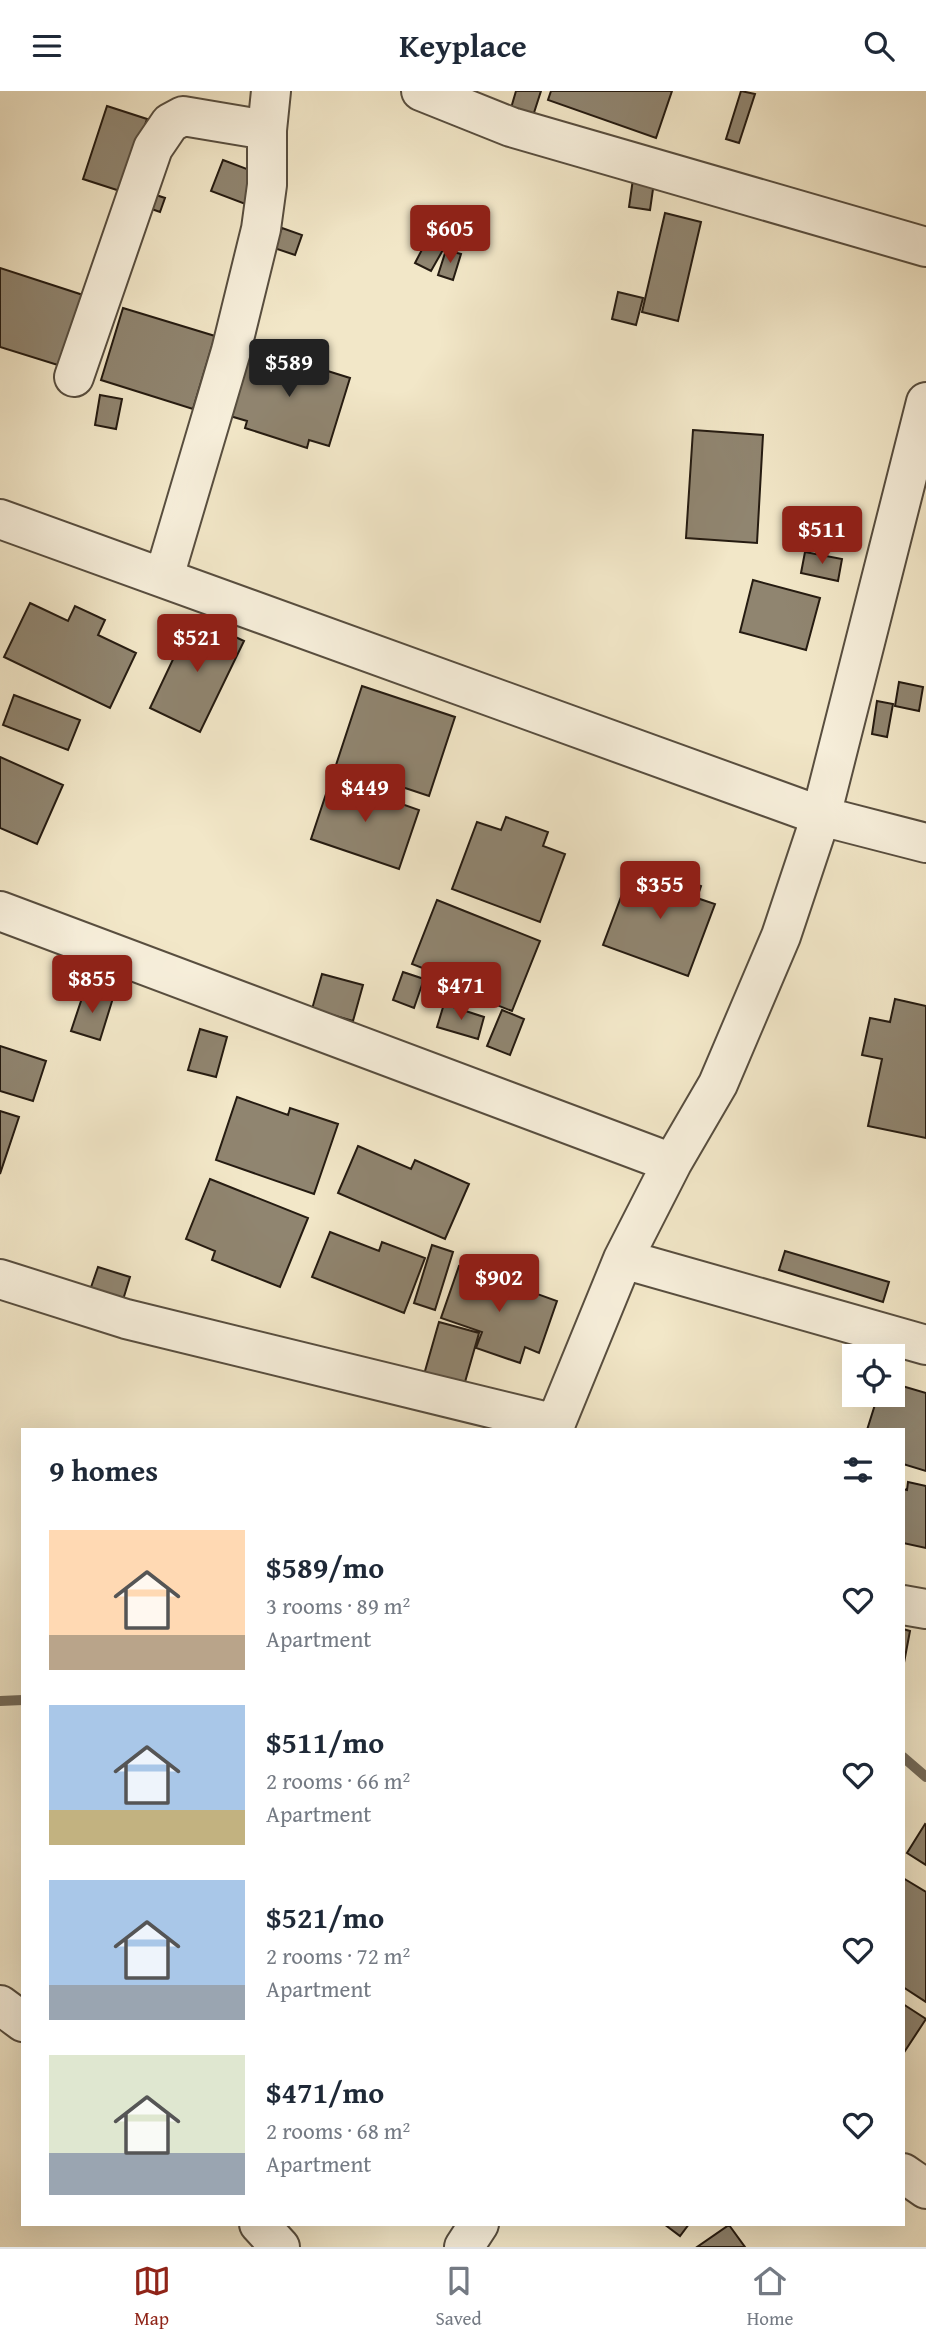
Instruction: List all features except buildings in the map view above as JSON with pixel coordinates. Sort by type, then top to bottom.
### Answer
[{"type":"street","points":[[164,577],[231,351],[261,229],[267,185],[267,129],[271,91]]},
{"type":"street","points":[[421,91],[511,127],[926,247]]},
{"type":"street","points":[[74,377],[153,148],[170,123],[184,116],[267,129]]},
{"type":"street","points":[[0,1279],[126,1319],[555,1427],[623,1259],[672,1163],[718,1084],[781,936],[821,816],[926,402]]},
{"type":"street","points":[[0,519],[821,816],[926,843]]},
{"type":"street","points":[[0,911],[672,1163]]},
{"type":"street","points":[[623,1259],[926,1345]]},
{"type":"street","points":[[905,1605],[926,1609]]},
{"type":"street","points":[[0,2005],[21,2021]]},
{"type":"street","points":[[905,2174],[926,2189]]},
{"type":"street","points":[[261,2226],[280,2247]]},
{"type":"street","points":[[464,2247],[478,2226]]},
{"type":"waterway","points":[[0,1701],[21,1700]]},
{"type":"waterway","points":[[905,1759],[926,1777]]}]
